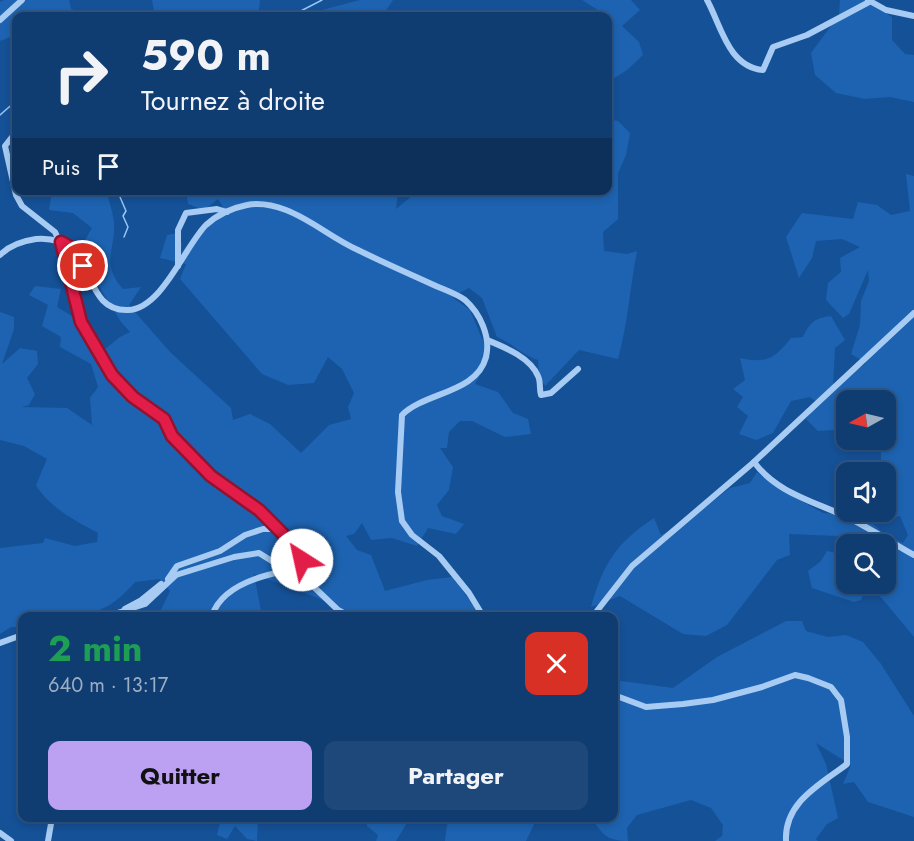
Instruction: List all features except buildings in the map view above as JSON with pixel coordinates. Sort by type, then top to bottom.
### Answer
[{"type":"street","points":[[0,20],[22,0]]},
{"type":"street","points":[[707,0],[731,51],[744,64],[762,70],[773,47],[807,35],[868,1],[914,16]]},
{"type":"street","points":[[12,137],[5,146],[12,177]]},
{"type":"street","points":[[16,195],[22,206],[55,232],[61,242],[81,322],[112,375],[133,397],[164,419],[172,436],[206,471],[259,510],[278,529],[302,560],[315,588]]},
{"type":"street","points":[[0,255],[13,245],[30,240],[67,244],[76,253],[105,303],[121,310],[137,309],[178,266],[204,227],[227,212],[247,205],[263,203],[289,211],[355,249],[464,299],[477,314],[487,340],[483,364],[473,377],[402,415],[398,492],[400,515],[405,526],[439,556],[469,593],[481,612]]},
{"type":"street","points":[[178,266],[178,230],[186,213],[217,208],[227,212]]},
{"type":"street","points":[[596,612],[632,566],[754,462],[914,313]]},
{"type":"street","points":[[487,340],[513,352],[532,367],[538,376],[542,395],[551,393],[578,369]]},
{"type":"street","points":[[754,462],[774,484],[810,503],[853,520],[914,555]]},
{"type":"street","points":[[122,612],[145,604],[177,566],[220,551],[245,535],[263,529],[278,529]]},
{"type":"street","points":[[169,578],[187,571],[259,553],[315,588],[342,612]]},
{"type":"street","points":[[214,612],[243,583],[285,571]]},
{"type":"street","points":[[0,643],[18,636]]},
{"type":"street","points":[[618,697],[638,706],[683,704],[713,700],[762,687],[795,675],[831,687],[841,700],[847,737],[847,764],[805,793],[789,824],[786,841]]},
{"type":"street","points":[[48,841],[51,822]]},
{"type":"street","points":[[0,833],[11,841]]},
{"type":"shaded area","points":[[17,0],[20,5],[26,0],[69,0],[71,9],[80,12],[12,12],[12,36],[0,41],[0,2]]},
{"type":"shaded area","points":[[152,0],[260,0],[259,10],[253,12],[154,12]]},
{"type":"shaded area","points":[[360,0],[393,0],[385,12],[322,12],[322,10]]},
{"type":"shaded area","points":[[582,0],[631,0],[640,10],[622,26],[639,42],[643,55],[627,70],[612,79],[612,12],[601,12]]},
{"type":"shaded area","points":[[840,0],[865,0],[892,17],[892,40],[905,54],[914,55],[914,102],[890,97],[865,99],[836,93],[815,75],[811,53],[839,15]]},
{"type":"shaded area","points":[[612,120],[618,121],[630,133],[626,155],[618,173],[618,219],[603,232],[604,251],[627,254],[637,251],[618,359],[579,350],[545,386],[539,376],[538,360],[497,337],[482,298],[469,288],[452,297],[470,310],[490,358],[475,384],[498,392],[513,413],[528,419],[531,434],[505,437],[472,421],[460,421],[449,432],[447,448],[440,448],[453,467],[449,490],[437,505],[442,516],[464,524],[456,534],[428,528],[417,546],[392,538],[371,540],[362,523],[354,534],[346,536],[357,550],[371,555],[385,591],[427,580],[452,577],[479,612],[348,612],[254,574],[261,612],[160,612],[170,591],[160,579],[135,582],[114,602],[94,612],[18,612],[18,627],[11,627],[0,634],[0,548],[43,543],[45,538],[75,546],[97,542],[98,533],[55,507],[36,485],[47,459],[24,446],[0,440],[0,312],[14,317],[14,329],[2,364],[20,348],[37,351],[38,364],[27,378],[35,394],[29,405],[22,407],[67,408],[92,425],[90,398],[98,387],[91,364],[60,347],[61,337],[42,326],[48,305],[29,295],[35,286],[61,289],[57,307],[79,320],[105,349],[130,332],[121,322],[78,252],[92,228],[73,213],[49,210],[51,195],[107,195],[114,223],[112,272],[123,289],[141,287],[129,305],[170,352],[231,408],[233,420],[250,414],[270,424],[301,453],[329,425],[351,419],[348,407],[354,393],[342,369],[328,357],[314,383],[288,385],[262,374],[180,279],[186,264],[160,258],[167,235],[178,233],[182,244],[181,253],[204,223],[223,207],[218,199],[204,210],[188,204],[187,195],[398,195],[396,209],[413,195],[612,195]]},
{"type":"shaded area","points":[[906,174],[914,176],[914,637],[878,594],[896,594],[896,540],[903,543],[908,535],[900,516],[896,517],[896,462],[881,462],[881,450],[896,450],[896,390],[836,390],[836,428],[833,430],[818,431],[806,419],[818,403],[810,397],[791,401],[773,433],[756,440],[739,434],[748,416],[737,407],[743,397],[733,389],[745,380],[740,358],[764,360],[770,358],[791,338],[803,337],[814,322],[825,317],[831,316],[845,340],[835,348],[833,387],[866,363],[851,354],[860,325],[861,301],[869,281],[868,270],[849,314],[843,318],[826,300],[828,283],[841,272],[840,258],[860,247],[842,239],[816,241],[812,258],[799,278],[786,237],[802,213],[853,219],[858,202],[877,205],[891,215],[910,211]]},
{"type":"shaded area","points":[[757,472],[778,488],[823,513],[836,514],[836,522],[871,522],[885,534],[836,534],[836,536],[789,534],[790,555],[777,560],[727,625],[706,636],[683,634],[620,596],[591,607],[606,567],[621,546],[641,527],[654,518],[661,535],[686,522],[730,488],[750,483]]},
{"type":"shaded area","points":[[827,551],[836,553],[836,594],[864,594],[861,600],[854,602],[812,588],[808,571],[821,561]]},
{"type":"shaded area","points":[[786,621],[802,621],[806,631],[828,637],[846,635],[863,642],[881,664],[914,716],[914,817],[868,802],[854,782],[843,784],[851,765],[816,743],[826,764],[838,818],[827,824],[816,839],[818,841],[715,841],[722,836],[723,825],[711,808],[691,800],[637,815],[627,828],[628,841],[615,840],[606,836],[595,822],[618,822],[618,681],[673,688],[717,657]]},
{"type":"shaded area","points":[[220,822],[258,822],[257,841],[247,839],[235,826],[227,839],[217,835]]},
{"type":"shaded area","points":[[366,822],[408,822],[396,841],[376,841],[378,835],[367,826]]},
{"type":"shaded area","points":[[447,822],[535,822],[526,841],[445,841]]},
{"type":"waterway","points":[[299,12],[322,0]]},
{"type":"waterway","points":[[0,115],[12,104]]},
{"type":"waterway","points":[[119,195],[126,211],[123,216],[128,227],[124,237]]},
{"type":"route","points":[[83,266],[72,248],[61,242],[81,322],[112,375],[133,397],[150,406],[164,419],[172,436],[211,476],[259,510],[288,539],[302,560]]}]
